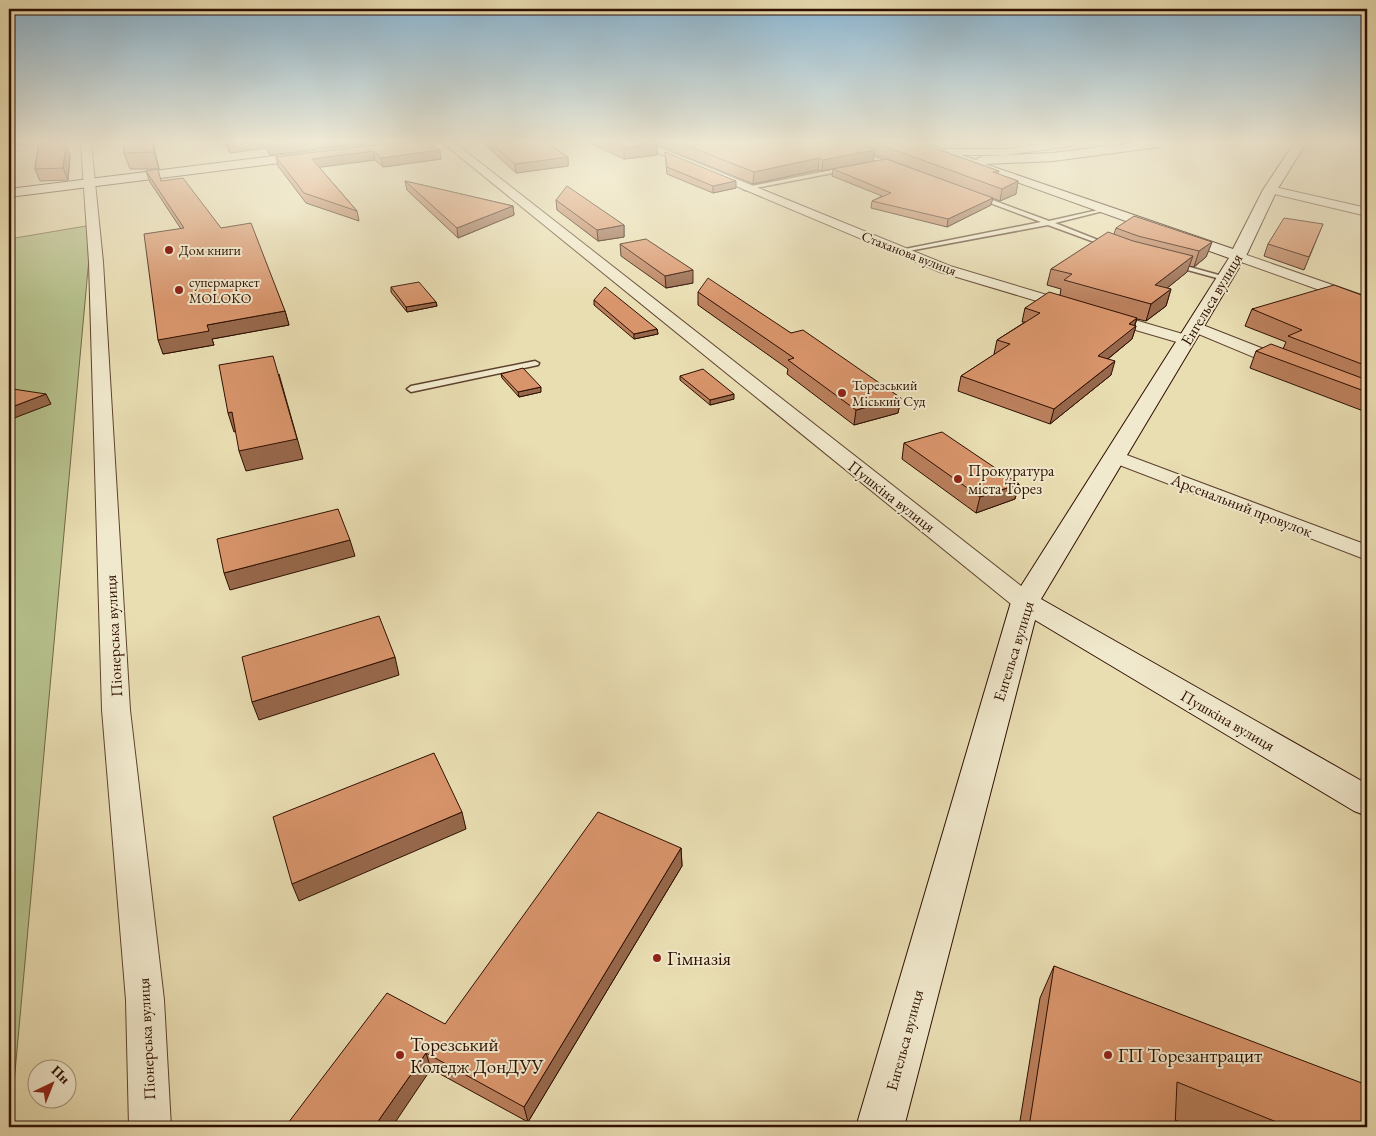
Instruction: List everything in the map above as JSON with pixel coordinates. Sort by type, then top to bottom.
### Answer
[{"type":"street","name":"Піонерська вулиця","points":[[90,196],[90,210],[96,262],[116,710],[145,1000],[150,1127]]},
{"type":"street","name":"Пушкіна вулиця","points":[[515,196],[1025,602],[1367,802]]},
{"type":"street","name":"Стаханова вулиця","points":[[764,196],[945,269],[1191,334],[1305,371]]},
{"type":"street","points":[[1068,196],[1367,302]]},
{"type":"street","name":"Енгельса вулиця","points":[[880,1127],[1025,602],[1238,256],[1267,196]]},
{"type":"street","points":[[1297,196],[1367,212]]},
{"type":"street","name":"Арсенальний провулок","points":[[1116,457],[1367,554]]},
{"type":"lane","points":[[976,196],[1122,250]]},
{"type":"lane","points":[[898,251],[1048,223],[1105,209]]},
{"type":"lane","points":[[1168,263],[1224,278]]},
{"type":"lane","points":[[409,386],[532,361]]},
{"type":"green space","points":[[92,225],[10,1127],[9,1127],[9,239]]},
{"type":"building","points":[[163,196],[197,196],[221,228],[251,223],[285,311],[207,325],[209,331],[158,340],[144,234],[184,228]]},
{"type":"building","points":[[313,196],[344,196],[357,211]]},
{"type":"building","points":[[422,196],[470,196],[513,206],[457,228]]},
{"type":"building","points":[[559,196],[582,196],[624,225],[597,230],[556,200]]},
{"type":"building","points":[[884,196],[988,196],[993,198],[948,219],[872,201]]},
{"type":"building","points":[[1134,216],[1212,242],[1199,251],[1138,236],[1116,228]]},
{"type":"building","points":[[1284,218],[1323,224],[1309,257],[1268,244]]},
{"type":"building","points":[[1108,232],[1133,241],[1193,256],[1155,285],[1171,289],[1151,304],[1064,280],[1072,274],[1051,269]]},
{"type":"building","points":[[646,239],[693,270],[665,276],[620,244]]},
{"type":"building","points":[[708,278],[791,333],[803,330],[901,398],[856,410],[788,360],[794,358],[698,292]]},
{"type":"building","points":[[419,282],[436,302],[406,307],[391,287]]},
{"type":"building","points":[[1334,285],[1367,297],[1367,366],[1288,336],[1302,330],[1252,309]]},
{"type":"building","points":[[605,287],[657,329],[634,334],[594,300]]},
{"type":"building","points":[[1049,292],[1137,318],[1129,324],[1136,326],[1098,356],[1115,361],[1054,409],[961,376],[1010,344],[997,340],[1040,313],[1025,308]]},
{"type":"building","points":[[1271,344],[1367,380],[1367,392],[1256,351]]},
{"type":"building","points":[[273,356],[297,439],[239,451],[232,412],[228,413],[219,365]]},
{"type":"building","points":[[523,368],[541,387],[518,392],[501,374]]},
{"type":"building","points":[[703,369],[734,394],[710,400],[680,376]]},
{"type":"building","points":[[9,389],[13,389],[46,394],[9,408]]},
{"type":"building","points":[[942,432],[1019,484],[980,497],[904,443]]},
{"type":"building","points":[[338,509],[350,540],[224,573],[217,539]]},
{"type":"building","points":[[379,616],[395,657],[252,702],[242,657]]},
{"type":"building","points":[[434,753],[462,812],[292,884],[273,817]]},
{"type":"building","points":[[598,812],[681,848],[524,1107],[426,1053],[374,1127],[285,1127],[387,993],[445,1024]]},
{"type":"building","points":[[1054,966],[1367,1085],[1367,1127],[1289,1127],[1177,1082],[1175,1127],[1029,1127]]},
{"type":"place","name":"Дом книги","points":[[169,250]]},
{"type":"place","name":"супермаркет MOLOKO","points":[[179,290]]},
{"type":"place","name":"Торезський Міський Суд","points":[[842,393]]},
{"type":"place","name":"Прокуратура міста Торез","points":[[958,479]]},
{"type":"place","name":"Гімназія","points":[[657,958]]},
{"type":"place","name":"Торезський Коледж ДонДУУ","points":[[400,1055]]},
{"type":"place","name":"ГП Торезантрацит","points":[[1108,1055]]}]
